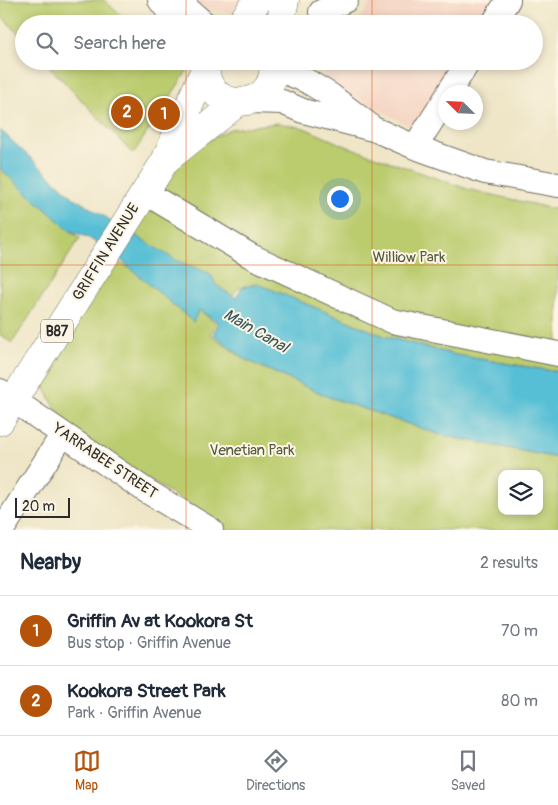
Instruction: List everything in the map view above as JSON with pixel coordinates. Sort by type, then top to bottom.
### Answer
[{"type":"main road","points":[[247,15],[258,0]]},
{"type":"main road","points":[[282,15],[286,0]]},
{"type":"main road","name":"GRIFFIN AVENUE","points":[[5,404],[165,161],[204,70]]},
{"type":"main road","name":"B87","points":[[206,70],[207,79],[218,95],[227,100],[244,102],[265,91],[270,84],[272,70]]},
{"type":"main road","name":"GRIFFIN AVENUE","points":[[165,161],[244,102]]},
{"type":"street","points":[[160,0],[171,15]]},
{"type":"street","points":[[177,0],[194,15]]},
{"type":"street","points":[[321,12],[346,0]]},
{"type":"street","points":[[499,15],[508,0]]},
{"type":"street","points":[[285,70],[330,95],[376,130]]},
{"type":"street","points":[[454,85],[463,70]]},
{"type":"street","points":[[244,102],[282,102],[303,111],[376,130],[415,147],[485,172],[558,185]]},
{"type":"street","points":[[415,147],[438,111]]},
{"type":"street","points":[[144,192],[251,256],[392,320],[558,354]]},
{"type":"street","name":"YARRABEE STREET","points":[[5,404],[63,434],[145,490],[211,530]]},
{"type":"street","points":[[2,530],[63,434]]},
{"type":"shaded area","points":[[192,0],[240,0],[232,12],[201,9]]},
{"type":"shaded area","points":[[372,0],[490,0],[481,15],[363,15]]},
{"type":"shaded area","points":[[328,70],[449,70],[440,85],[438,85],[438,88],[414,129],[323,78]]},
{"type":"green space","points":[[0,0],[104,0],[120,15],[15,15],[15,30],[0,15]]},
{"type":"green space","points":[[53,70],[187,71],[133,154]]},
{"type":"green space","name":"Williow Park","points":[[278,123],[304,128],[343,145],[467,189],[558,210],[558,372],[456,355],[384,336],[258,284],[238,288],[231,298],[132,235],[165,182],[192,149],[230,129]]},
{"type":"green space","points":[[0,168],[80,238],[12,343],[0,335]]},
{"type":"green space","name":"Venetian Park","points":[[112,259],[160,284],[193,321],[199,310],[217,324],[210,334],[246,360],[329,397],[441,435],[558,458],[558,530],[227,530],[70,428],[46,390],[40,376]]},
{"type":"water","name":"Main Canal","points":[[0,130],[74,198],[174,259],[211,274],[216,285],[236,298],[242,287],[258,284],[384,336],[456,355],[558,372],[558,458],[441,435],[329,397],[246,360],[213,334],[219,323],[199,310],[193,322],[115,255],[89,238],[69,230],[7,175],[0,168]]},
{"type":"place","name":"Kookora Street Park","points":[[127,112]]},
{"type":"place","name":"Griffin Av at Kookora St","points":[[164,114]]}]
